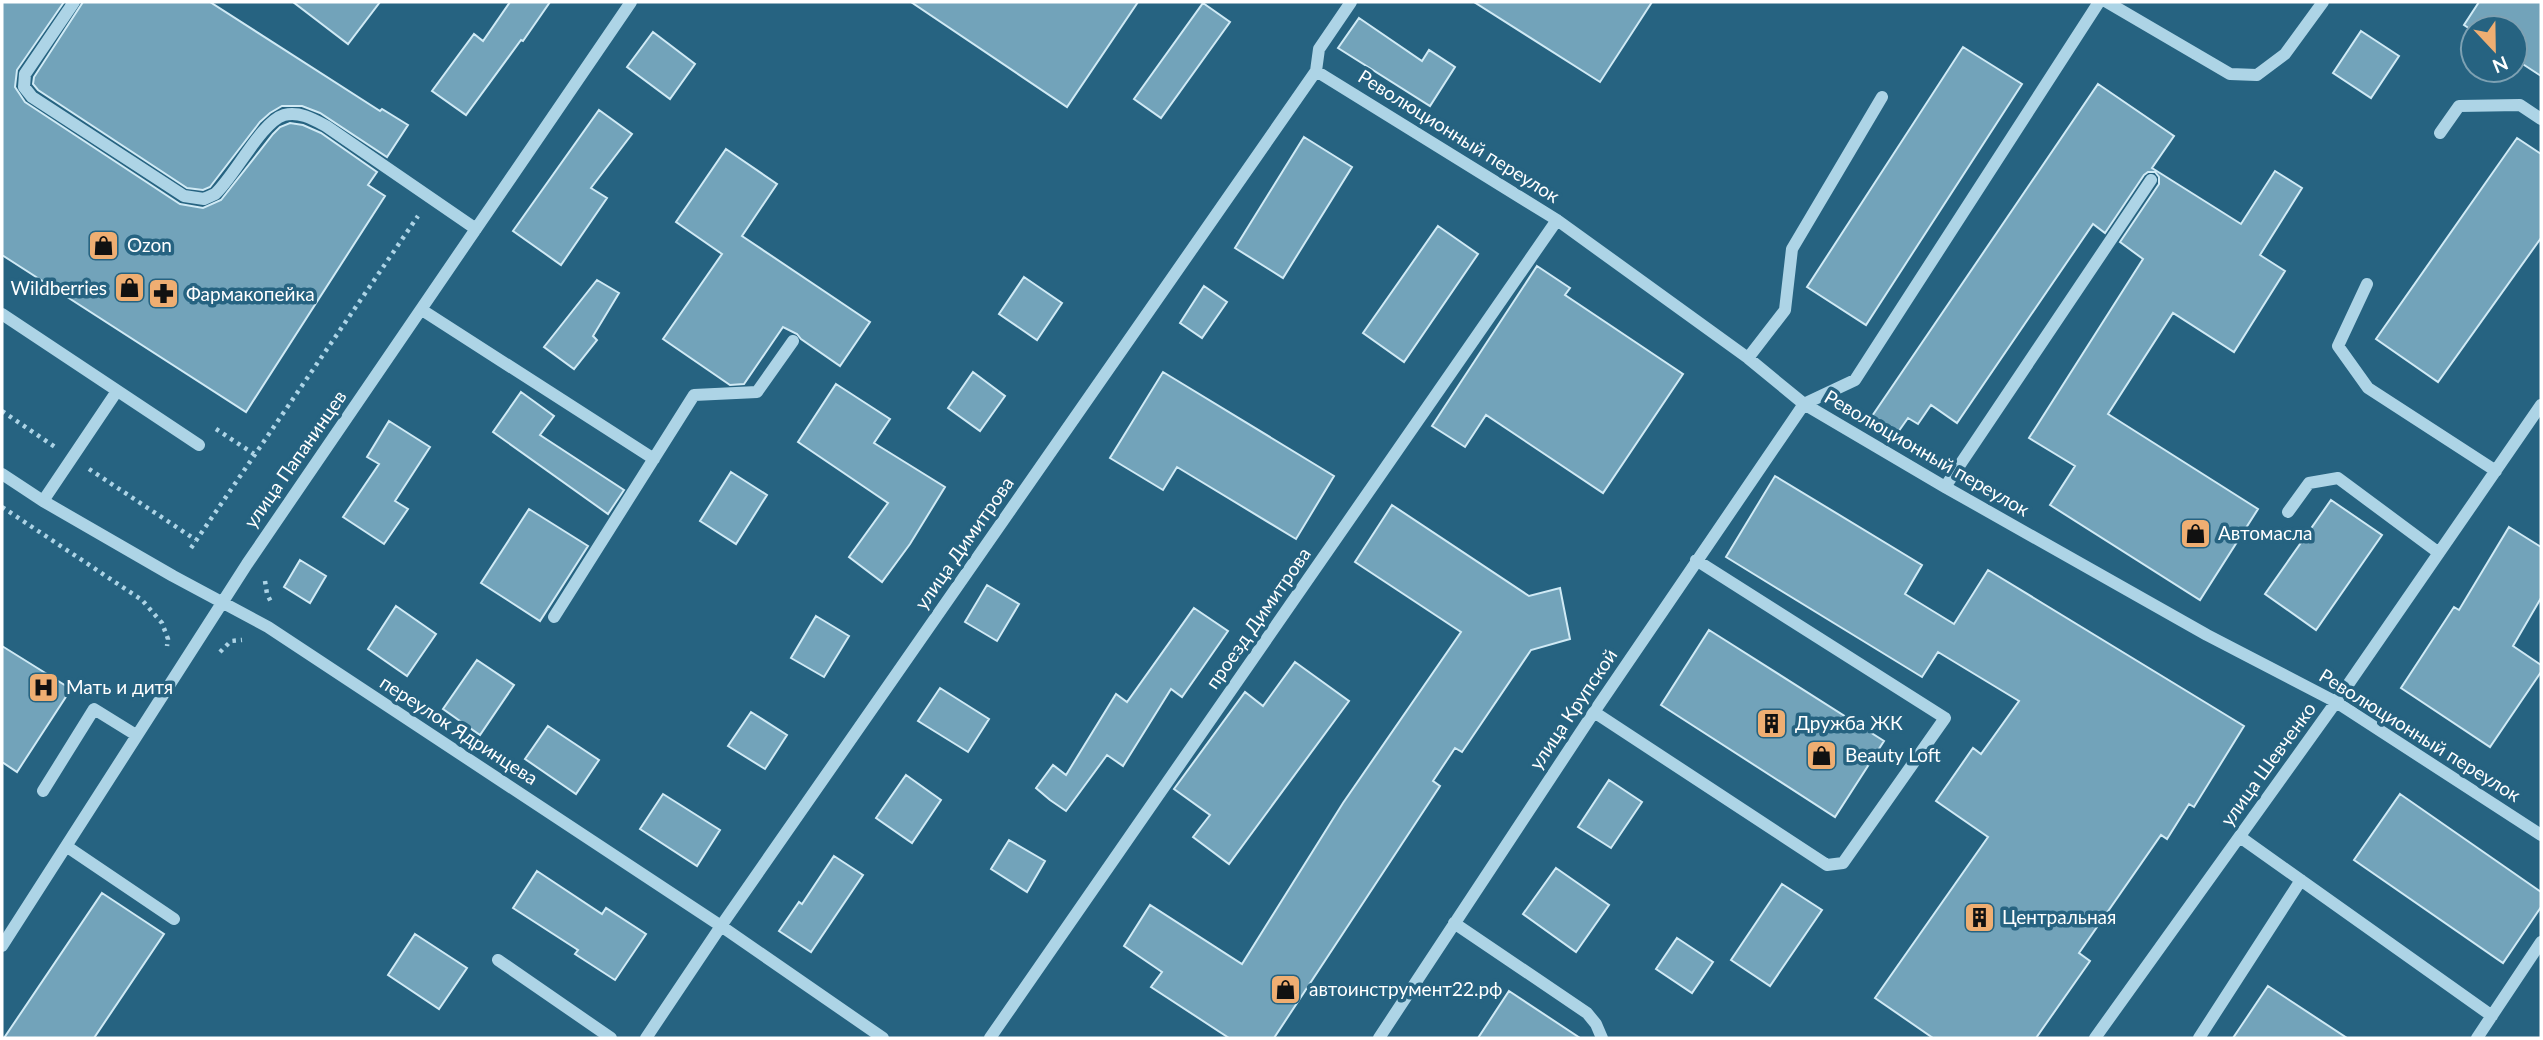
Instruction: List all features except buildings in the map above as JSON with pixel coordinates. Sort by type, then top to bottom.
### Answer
[{"type":"street","points":[[74,2],[25,74],[23,87],[32,97],[184,196],[204,199],[215,194],[266,127],[284,115],[303,115],[326,126],[476,229]]},
{"type":"street","name":"улица Папанинцев","points":[[2,946],[247,564],[631,2]]},
{"type":"street","name":"улица Димитрова","points":[[646,1038],[721,926],[1316,71],[1319,49],[1351,2]]},
{"type":"street","points":[[1804,404],[1855,380],[2099,2]]},
{"type":"street","points":[[2107,2],[2231,74],[2257,75],[2285,54],[2323,2]]},
{"type":"street","name":"Революционный переулок","points":[[1316,71],[1557,220],[1748,358],[1804,404],[1945,488],[2207,635],[2336,702],[2541,835]]},
{"type":"street","points":[[1748,358],[1785,310],[1791,249],[1882,97]]},
{"type":"street","points":[[2440,133],[2459,106],[2520,105],[2541,119]]},
{"type":"street","points":[[1945,488],[2151,180]]},
{"type":"street","name":"проезд Димитрова","points":[[990,1038],[1557,220]]},
{"type":"street","points":[[2367,284],[2338,346],[2368,388],[2496,471]]},
{"type":"street","points":[[422,310],[654,459]]},
{"type":"street","points":[[2,314],[199,445]]},
{"type":"street","points":[[554,617],[695,395],[757,392],[793,341]]},
{"type":"street","points":[[43,501],[117,391]]},
{"type":"street","name":"улица Крупской","points":[[1379,1038],[1594,712],[1804,404]]},
{"type":"street","name":"улица Шевченко","points":[[2095,1038],[2336,702],[2541,405]]},
{"type":"street","name":"переулок Ядринцева","points":[[2,474],[43,501],[268,627],[721,926],[883,1038]]},
{"type":"street","points":[[2288,512],[2309,483],[2338,478],[2439,553]]},
{"type":"street","points":[[1594,712],[1827,865],[1843,863],[1945,718],[1696,560]]},
{"type":"street","points":[[43,791],[94,709],[136,735]]},
{"type":"street","points":[[2240,837],[2492,1016]]},
{"type":"street","points":[[66,846],[174,919]]},
{"type":"street","points":[[2199,1038],[2301,880]]},
{"type":"street","points":[[1454,923],[1587,1013],[1602,1038]]},
{"type":"street","points":[[2477,1038],[2541,942]]},
{"type":"street","points":[[498,960],[611,1038]]},
{"type":"path","points":[[191,548],[431,197]]},
{"type":"path","points":[[2,411],[196,540]]},
{"type":"path","points":[[2,507],[152,609]]},
{"type":"path","points":[[265,576],[267,594],[280,609]]},
{"type":"path","points":[[223,647],[231,641],[252,639]]},
{"type":"place","name":"Ozon","points":[[104,245]]},
{"type":"place","name":"Wildberries","points":[[130,288]]},
{"type":"place","name":"Фармакопейка","points":[[163,294]]},
{"type":"place","name":"Автомасла","points":[[2195,533]]},
{"type":"place","name":"Мать и дитя","points":[[43,687]]},
{"type":"place","name":"Дружба ЖК","points":[[1772,723]]},
{"type":"place","name":"Beauty Loft","points":[[1822,755]]},
{"type":"place","name":"Центральная","points":[[1979,917]]},
{"type":"place","name":"автоинструмент22.рф","points":[[1286,989]]}]
